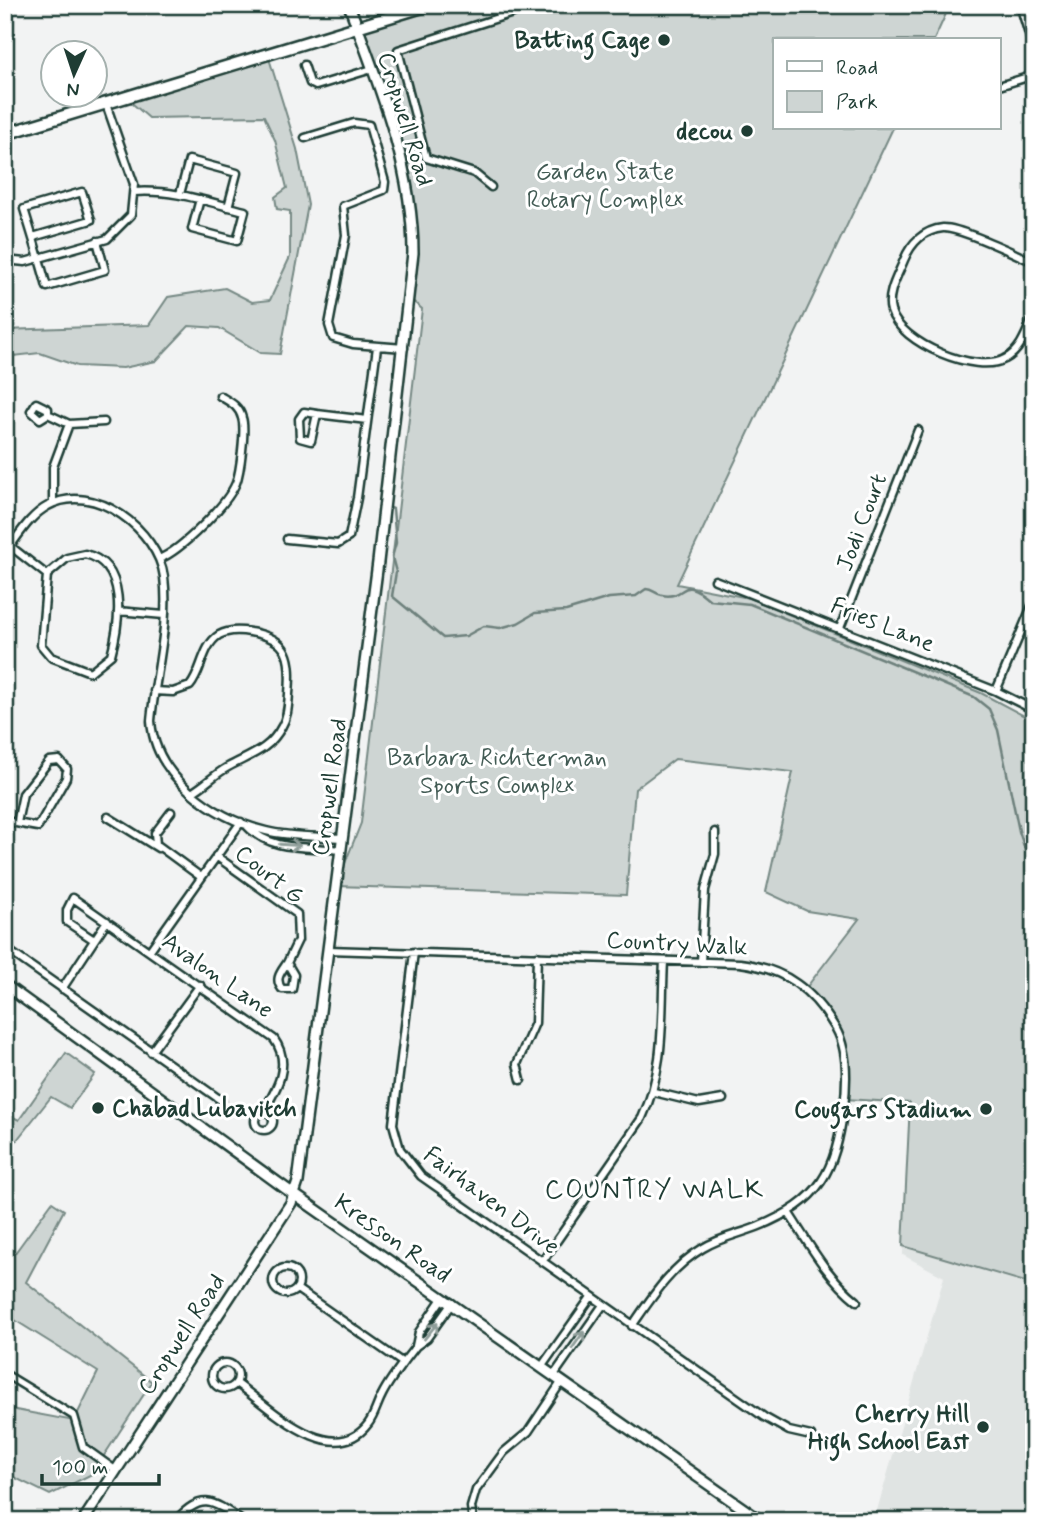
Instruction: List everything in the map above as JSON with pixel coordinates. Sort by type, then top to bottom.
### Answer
[{"type":"main road","points":[[108,103],[429,5]]},
{"type":"main road","points":[[5,134],[93,108]]},
{"type":"street","name":"Cropwell Road","points":[[83,1521],[294,1193],[328,950],[404,348],[413,253],[413,213],[401,158],[349,5]]},
{"type":"street","points":[[508,5],[511,13]]},
{"type":"street","points":[[491,187],[474,173],[426,158],[398,50],[511,13],[524,5]]},
{"type":"street","points":[[1020,5],[1034,51]]},
{"type":"street","points":[[304,65],[310,83],[316,86],[372,69]]},
{"type":"street","points":[[1000,86],[1034,75]]},
{"type":"street","points":[[5,260],[25,262],[97,242],[107,239],[124,225],[134,205],[134,192],[107,108]]},
{"type":"street","points":[[305,138],[354,122],[369,125],[386,182],[384,190],[375,196],[343,205],[346,235],[329,326],[333,338],[404,348]]},
{"type":"street","points":[[180,194],[190,160],[237,173],[228,207]]},
{"type":"street","points":[[134,192],[159,190],[180,194],[245,211],[237,241],[192,229],[200,200]]},
{"type":"street","points":[[33,237],[91,220],[82,192],[24,209],[47,287],[105,270],[97,242]]},
{"type":"street","points":[[1034,262],[952,229],[934,230],[914,242],[908,250],[891,291],[890,303],[896,322],[909,337],[984,365],[996,363],[1016,352],[1034,315]]},
{"type":"street","points":[[287,539],[338,544],[349,537],[358,498],[377,346]]},
{"type":"street","points":[[159,559],[184,544],[220,506],[236,484],[243,420],[235,405],[220,396]]},
{"type":"street","points":[[317,414],[311,441],[300,439],[299,419],[304,412],[368,420]]},
{"type":"street","points":[[48,414],[69,424],[104,422]]},
{"type":"street","points":[[53,503],[53,467],[69,424]]},
{"type":"street","name":"Jodi Court","points":[[840,628],[918,430]]},
{"type":"street","points":[[5,553],[8,544],[34,515],[53,503],[85,501],[117,513],[135,526],[159,559],[164,576],[164,615],[151,721],[156,750],[171,775],[193,792],[244,823],[287,835],[342,838]]},
{"type":"street","points":[[8,544],[47,575]]},
{"type":"street","points":[[74,555],[95,556],[109,570],[115,584],[118,611],[111,655],[103,664],[87,672],[51,657],[39,638],[47,575],[74,555]]},
{"type":"street","name":"Fries Lane","points":[[715,580],[996,691],[1034,710]]},
{"type":"street","points":[[996,691],[1034,601]]},
{"type":"street","points":[[118,611],[164,615]]},
{"type":"street","points":[[154,691],[173,692],[190,686],[212,641],[223,633],[246,631],[263,634],[275,638],[287,653],[290,678],[282,728],[265,748],[229,766],[193,792]]},
{"type":"street","points":[[5,821],[38,827],[66,778],[67,769],[59,760],[49,761],[23,794],[17,822]]},
{"type":"street","points":[[159,849],[155,833],[170,812]]},
{"type":"street","points":[[108,817],[201,877]]},
{"type":"street","points":[[244,823],[256,836],[279,845],[340,850]]},
{"type":"street","points":[[150,950],[216,856],[244,823]]},
{"type":"street","points":[[701,962],[705,890],[715,854],[715,832]]},
{"type":"street","points":[[5,836],[5,847]]},
{"type":"street","name":"Court G","points":[[216,856],[297,914],[298,940],[287,963]]},
{"type":"street","name":"Avalon Lane","points":[[94,940],[67,922],[67,910],[73,898],[268,1034],[280,1049],[282,1062],[280,1083],[263,1112]]},
{"type":"street","points":[[62,989],[107,921]]},
{"type":"street","points":[[5,947],[222,1101]]},
{"type":"street","name":"Country Walk","points":[[328,950],[759,966],[790,977],[823,1007],[844,1049],[845,1099],[835,1158],[822,1182],[788,1212],[702,1248],[668,1275],[632,1326]]},
{"type":"street","name":"Fairhaven Drive","points":[[414,952],[393,1108],[400,1149],[421,1176],[591,1297]]},
{"type":"street","points":[[521,1080],[517,1063],[535,1023],[537,956]]},
{"type":"street","points":[[542,1262],[642,1118],[654,1092],[660,1061],[664,961]]},
{"type":"street","name":"Kresson Road","points":[[5,985],[294,1193],[761,1521]]},
{"type":"street","points":[[151,1052],[200,985]]},
{"type":"street","points":[[654,1092],[699,1103],[723,1100]]},
{"type":"street","points":[[788,1212],[818,1260],[840,1287],[857,1301]]},
{"type":"street","points":[[281,1269],[293,1269],[299,1276],[297,1289],[285,1294],[277,1291],[273,1283],[274,1274],[281,1269]]},
{"type":"street","points":[[297,1289],[403,1363]]},
{"type":"street","points":[[416,1346],[419,1332],[443,1297]]},
{"type":"street","points":[[542,1366],[591,1297],[764,1417],[789,1431],[811,1436]]},
{"type":"street","points":[[236,1383],[311,1436],[323,1441],[353,1437],[369,1423],[381,1396],[403,1363],[416,1346],[427,1338],[452,1303]]},
{"type":"street","points":[[473,1521],[471,1507],[475,1490],[504,1452],[528,1432],[603,1305]]},
{"type":"street","points":[[220,1364],[232,1365],[238,1375],[236,1383],[229,1389],[216,1386],[212,1378],[213,1370],[220,1364]]},
{"type":"street","points":[[5,1374],[74,1416],[83,1447],[115,1470]]},
{"type":"street","points":[[174,1521],[189,1506],[206,1501],[217,1504],[242,1521]]},
{"type":"shaded area","points":[[1034,888],[1034,1521],[874,1521],[944,1277],[903,1255],[909,1099]]},
{"type":"green space","points":[[429,5],[950,5],[935,38],[773,38],[773,130],[892,130],[677,584],[749,598],[981,693],[1034,721],[1034,1306],[1029,1299],[1032,1284],[903,1246],[910,1103],[845,1099],[844,1048],[838,1034],[806,988],[859,919],[807,911],[766,892],[793,772],[675,759],[635,789],[626,895],[336,886],[361,823],[422,309],[409,298],[413,253],[409,186],[357,27]]},
{"type":"green space","points":[[268,55],[297,149],[308,205],[280,354],[261,353],[219,328],[189,326],[156,361],[123,368],[77,366],[40,353],[5,357],[5,330],[149,325],[168,297],[225,288],[252,302],[270,300],[290,257],[290,211],[277,209],[275,197],[287,188],[275,140],[264,116],[149,118],[126,98]]},
{"type":"green space","points":[[66,1053],[95,1074],[70,1108],[51,1097],[5,1155],[5,1113],[19,1120]]},
{"type":"green space","points":[[52,1202],[64,1210],[26,1282],[152,1382],[92,1474],[50,1495],[5,1473],[5,1408],[74,1421],[98,1372],[10,1317],[5,1309],[5,1247],[15,1253]]},
{"type":"waterway","points":[[388,507],[393,509],[396,543],[392,557],[396,572],[392,596],[443,638],[466,636],[484,626],[500,628],[518,623],[535,613],[566,611],[609,598],[636,596],[646,589],[670,596],[688,588],[700,592],[710,600],[750,604],[974,697],[989,709],[998,730],[1019,831],[1025,849],[1034,853]]},
{"type":"place","name":"Batting Cage","points":[[664,40]]},
{"type":"place","name":"decou","points":[[747,131]]},
{"type":"place","name":"Chabad Lubavitch","points":[[98,1108]]},
{"type":"place","name":"Cougars Stadium","points":[[986,1109]]},
{"type":"place","name":"Cherry Hill High School East","points":[[983,1427]]},
{"type":"district","name":"COUNTRY WALK","points":[[655,1189]]},
{"type":"park label","name":"Garden State Rotary Complex","points":[[605,185]]},
{"type":"park label","name":"Barbara Richterman Sports Complex","points":[[497,771]]}]
